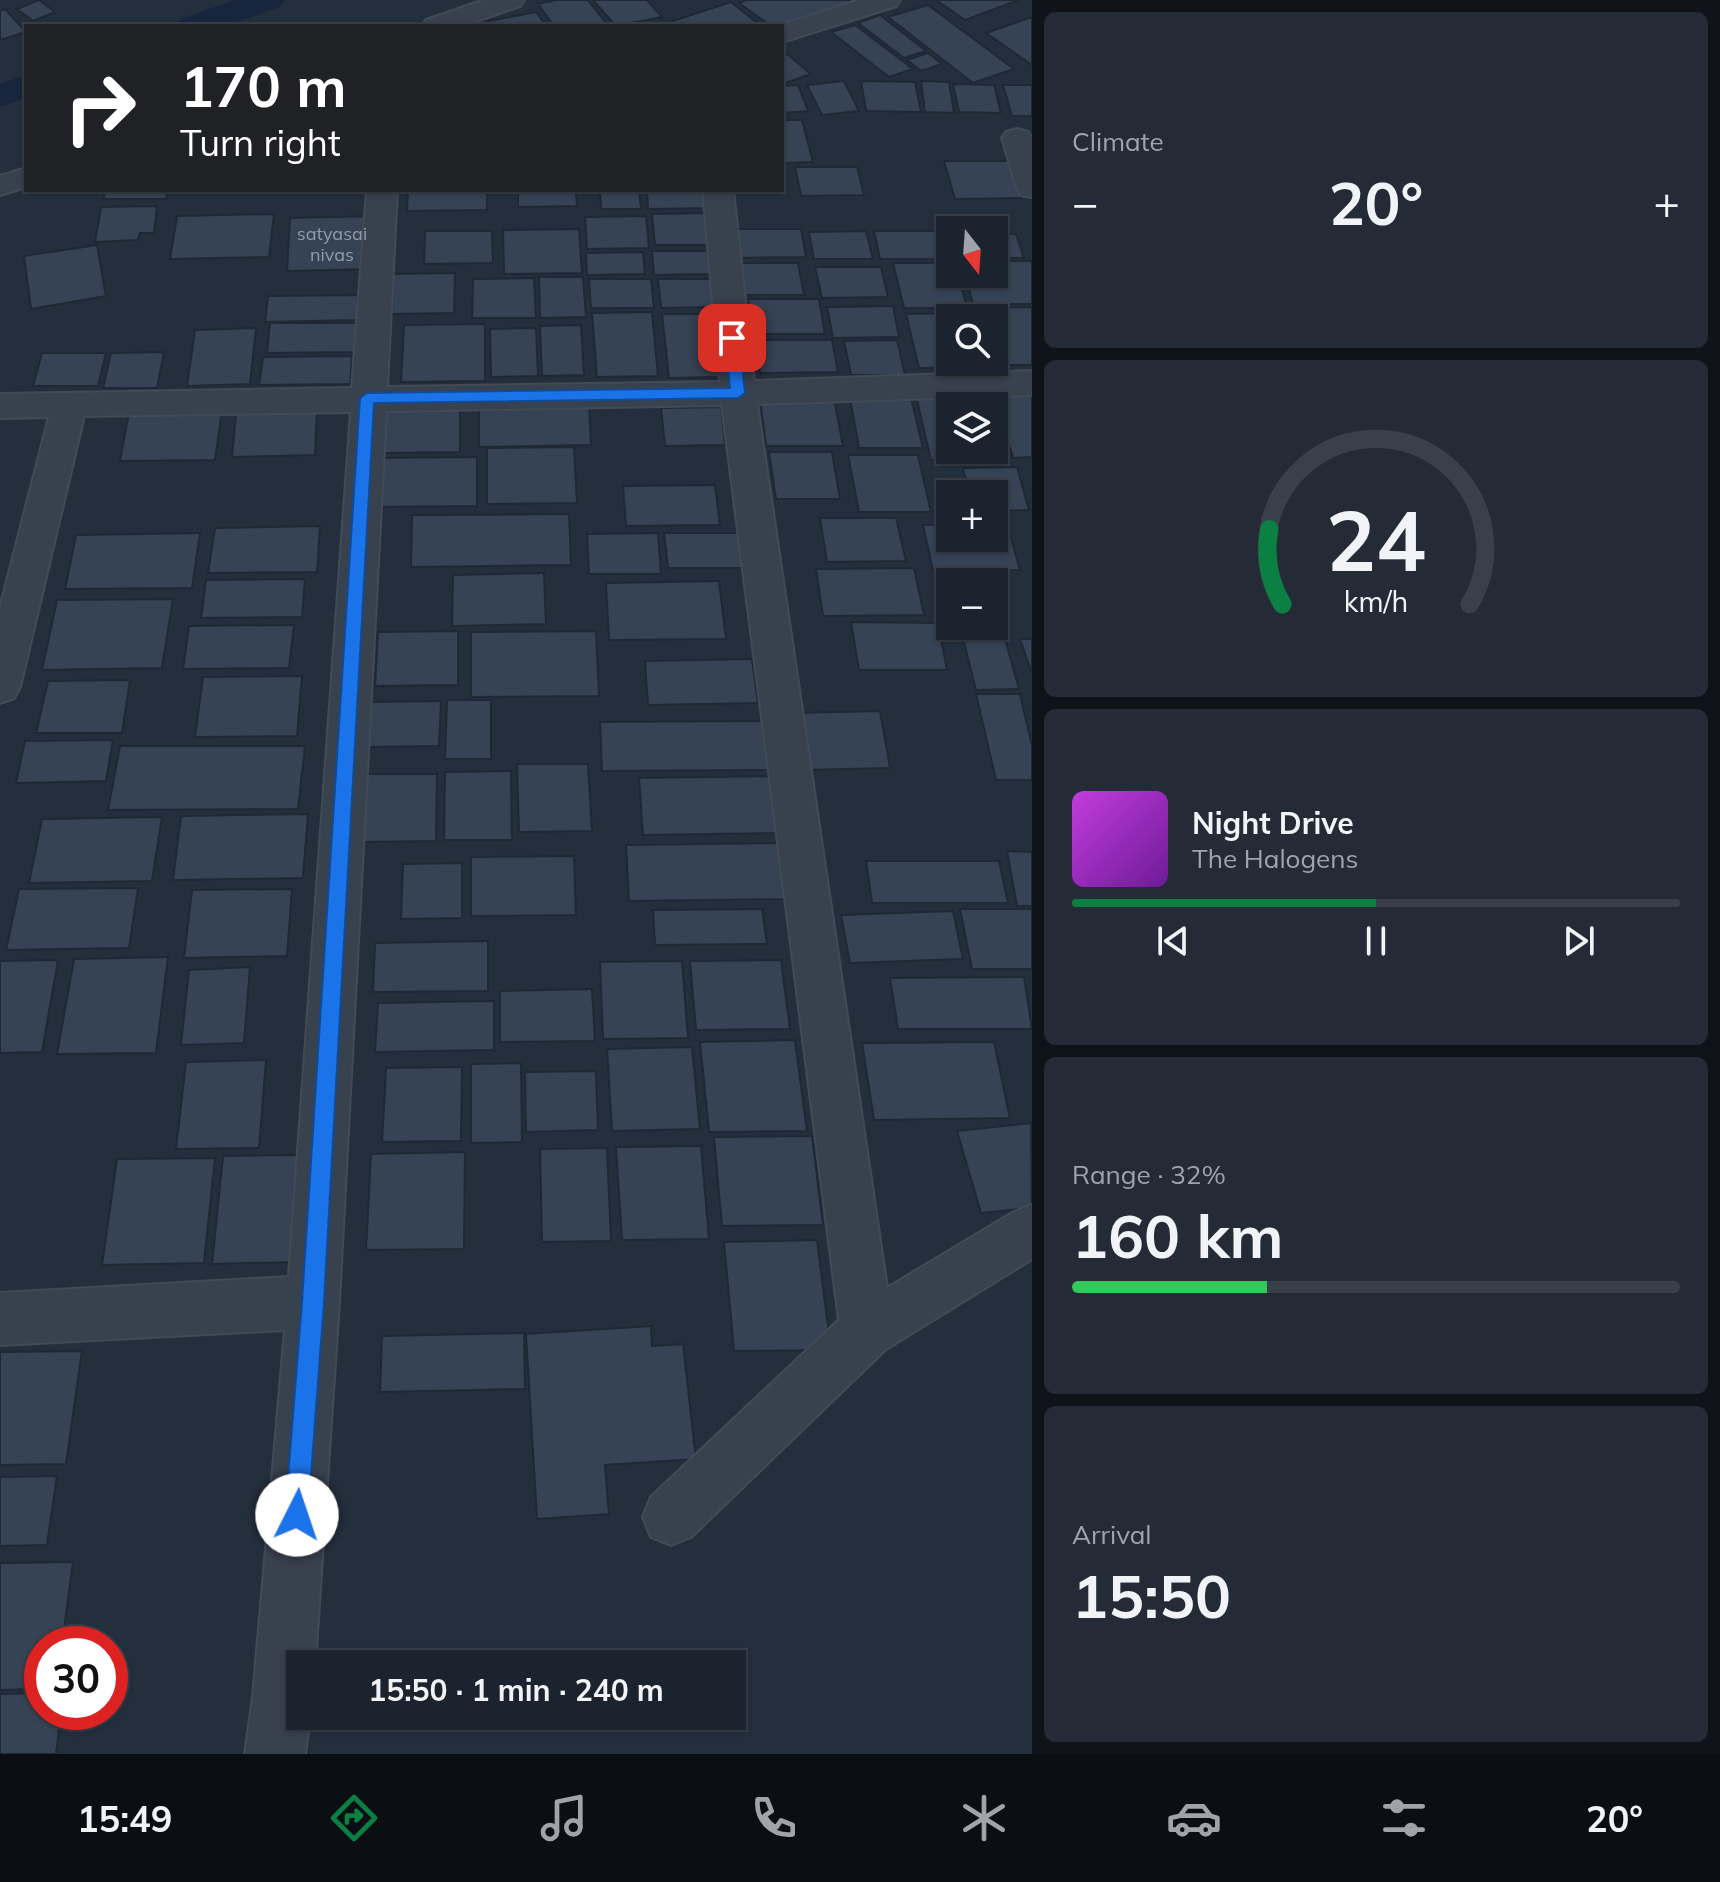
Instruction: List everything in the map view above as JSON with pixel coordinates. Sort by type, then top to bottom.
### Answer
[{"type":"street","points":[[442,24],[510,0]]},
{"type":"street","points":[[784,33],[886,0]]},
{"type":"street","points":[[1017,138],[1032,188]]},
{"type":"street","points":[[0,186],[24,178]]},
{"type":"street","points":[[275,1754],[283,1697],[313,1302],[382,192]]},
{"type":"street","points":[[718,192],[738,393],[867,1330]]},
{"type":"street","points":[[0,406],[738,393],[1032,383]]},
{"type":"street","points":[[0,687],[69,406]]},
{"type":"street","points":[[671,1517],[867,1330],[1032,1230]]},
{"type":"street","points":[[0,1319],[313,1302]]},
{"type":"building","points":[[39,0],[55,12],[33,21],[17,9]]},
{"type":"building","points":[[556,0],[588,0],[606,24],[553,24],[538,4]]},
{"type":"building","points":[[593,0],[647,0],[662,17],[626,24],[614,24]]},
{"type":"building","points":[[747,0],[870,0],[784,31],[784,24],[768,24],[739,3]]},
{"type":"building","points":[[936,0],[1019,0],[965,20]]},
{"type":"building","points":[[731,2],[758,24],[677,24],[673,21]]},
{"type":"building","points":[[928,5],[1014,69],[973,83],[888,17]]},
{"type":"building","points":[[5,9],[24,33],[0,40],[0,11]]},
{"type":"building","points":[[536,12],[545,24],[491,24],[489,21]]},
{"type":"building","points":[[880,15],[926,51],[904,58],[858,23]]},
{"type":"building","points":[[1032,17],[1032,65],[986,33]]},
{"type":"building","points":[[855,25],[913,69],[889,77],[831,32]]},
{"type":"building","points":[[784,52],[811,74],[784,83]]},
{"type":"building","points":[[928,53],[942,64],[921,71],[907,60]]},
{"type":"building","points":[[844,81],[859,111],[822,115],[807,85]]},
{"type":"building","points":[[861,81],[915,82],[921,112],[866,111]]},
{"type":"building","points":[[921,81],[949,82],[954,113],[925,112]]},
{"type":"building","points":[[953,84],[994,85],[1001,113],[959,112]]},
{"type":"building","points":[[798,85],[808,111],[784,113],[784,86]]},
{"type":"building","points":[[1003,85],[1032,85],[1032,116],[1012,116]]},
{"type":"building","points":[[784,120],[802,120],[813,162],[784,163]]},
{"type":"building","points":[[944,161],[1009,161],[1022,198],[955,199]]},
{"type":"building","points":[[795,167],[857,167],[864,195],[801,196]]},
{"type":"building","points":[[105,192],[168,192],[166,199],[103,199]]},
{"type":"building","points":[[408,192],[487,192],[487,210],[407,211]]},
{"type":"building","points":[[518,192],[576,192],[577,206],[518,207]]},
{"type":"building","points":[[600,192],[639,192],[641,209],[601,209]]},
{"type":"building","points":[[647,192],[717,192],[719,208],[648,209]]},
{"type":"building","points":[[157,206],[154,233],[140,233],[138,240],[95,242],[101,207]]},
{"type":"building","points":[[708,213],[712,245],[655,245],[652,214]]},
{"type":"building","points":[[274,214],[269,257],[170,259],[177,216]]},
{"type":"building","points":[[375,216],[374,269],[287,271],[290,218]]},
{"type":"building","points":[[646,216],[649,248],[587,249],[585,217]]},
{"type":"building","points":[[579,229],[582,273],[504,274],[503,230]]},
{"type":"building","points":[[728,229],[801,229],[806,257],[733,258]]},
{"type":"building","points":[[425,231],[492,231],[493,263],[424,264]]},
{"type":"building","points":[[866,231],[873,259],[814,259],[809,232]]},
{"type":"building","points":[[874,231],[936,231],[936,259],[880,259]]},
{"type":"building","points":[[1008,234],[1016,234],[1024,258],[1008,258]]},
{"type":"building","points":[[97,245],[106,296],[31,309],[24,256]]},
{"type":"building","points":[[652,251],[707,251],[710,274],[654,275]]},
{"type":"building","points":[[643,252],[645,274],[587,275],[586,253]]},
{"type":"building","points":[[1008,261],[1032,261],[1032,304],[973,304],[969,288],[1008,288]]},
{"type":"building","points":[[733,263],[798,263],[804,295],[738,295]]},
{"type":"building","points":[[893,263],[936,263],[936,288],[962,288],[966,304],[936,304],[936,308],[904,308]]},
{"type":"building","points":[[815,267],[881,267],[888,297],[822,298]]},
{"type":"building","points":[[455,273],[454,313],[392,314],[393,274]]},
{"type":"building","points":[[539,277],[583,277],[586,317],[540,318]]},
{"type":"building","points":[[534,278],[536,318],[472,318],[473,279]]},
{"type":"building","points":[[589,279],[651,279],[654,308],[591,308]]},
{"type":"building","points":[[658,279],[713,279],[717,307],[661,308]]},
{"type":"building","points":[[358,295],[357,320],[265,322],[268,296]]},
{"type":"building","points":[[748,299],[819,299],[825,334],[753,334]]},
{"type":"building","points":[[893,306],[899,337],[833,338],[827,307]]},
{"type":"building","points":[[1008,307],[1032,307],[1032,365],[1008,365]]},
{"type":"building","points":[[652,312],[658,376],[597,377],[592,313]]},
{"type":"building","points":[[662,314],[711,314],[719,377],[669,378]]},
{"type":"building","points":[[906,314],[936,314],[936,368],[919,368]]},
{"type":"building","points":[[270,323],[356,323],[354,352],[267,353]]},
{"type":"building","points":[[485,324],[485,381],[401,382],[404,325]]},
{"type":"building","points":[[581,325],[584,375],[542,376],[540,326]]},
{"type":"building","points":[[256,328],[250,384],[187,386],[195,330]]},
{"type":"building","points":[[536,328],[538,376],[491,377],[490,329]]},
{"type":"building","points":[[755,340],[832,340],[838,372],[760,373]]},
{"type":"building","points":[[897,340],[905,375],[851,375],[844,341]]},
{"type":"building","points":[[164,352],[157,388],[103,388],[111,353]]},
{"type":"building","points":[[42,353],[106,353],[98,386],[33,386]]},
{"type":"building","points":[[352,356],[350,384],[259,385],[263,357]]},
{"type":"building","points":[[1032,394],[1032,457],[1013,458],[1008,440],[1008,395]]},
{"type":"building","points":[[916,396],[936,396],[936,460],[931,460]]},
{"type":"building","points":[[911,398],[923,448],[859,448],[850,399]]},
{"type":"building","points":[[760,399],[834,399],[843,446],[766,446]]},
{"type":"building","points":[[460,405],[460,452],[381,453],[384,407]]},
{"type":"building","points":[[589,405],[591,445],[479,447],[479,406]]},
{"type":"building","points":[[721,407],[725,445],[665,446],[661,408]]},
{"type":"building","points":[[222,411],[215,460],[120,461],[129,412]]},
{"type":"building","points":[[317,411],[315,455],[232,457],[236,413]]},
{"type":"building","points":[[574,447],[577,503],[487,504],[487,448]]},
{"type":"building","points":[[769,452],[832,452],[840,499],[776,499]]},
{"type":"building","points":[[848,455],[918,455],[931,512],[859,512]]},
{"type":"building","points":[[477,457],[477,506],[374,507],[376,458]]},
{"type":"building","points":[[1017,467],[1029,510],[1008,511],[1008,480],[966,480],[963,468]]},
{"type":"building","points":[[715,485],[720,525],[626,526],[623,486]]},
{"type":"building","points":[[569,514],[571,565],[411,567],[412,515]]},
{"type":"building","points":[[820,518],[896,518],[906,561],[827,562]]},
{"type":"building","points":[[923,525],[936,525],[936,552],[1008,552],[1008,528],[1020,570],[936,568],[933,571]]},
{"type":"building","points":[[320,526],[317,572],[208,573],[215,528]]},
{"type":"building","points":[[200,533],[192,588],[65,589],[76,535]]},
{"type":"building","points":[[658,533],[661,574],[589,574],[587,534]]},
{"type":"building","points":[[664,533],[739,533],[743,568],[668,568]]},
{"type":"building","points":[[914,568],[924,615],[823,616],[816,569]]},
{"type":"building","points":[[544,573],[546,624],[452,626],[453,575]]},
{"type":"building","points":[[305,579],[302,617],[201,618],[206,580]]},
{"type":"building","points":[[719,581],[726,639],[609,640],[606,583]]},
{"type":"building","points":[[173,599],[162,668],[42,670],[57,600]]},
{"type":"building","points":[[851,622],[936,623],[936,640],[941,640],[947,670],[859,670]]},
{"type":"building","points":[[294,625],[289,668],[183,669],[189,626]]},
{"type":"building","points":[[458,631],[458,685],[375,686],[378,632]]},
{"type":"building","points":[[596,631],[599,696],[471,697],[471,632]]},
{"type":"building","points":[[1020,639],[1032,639],[1032,674]]},
{"type":"building","points":[[964,640],[1005,640],[1019,689],[976,690]]},
{"type":"building","points":[[752,659],[758,703],[648,705],[645,661]]},
{"type":"building","points":[[302,676],[297,736],[195,737],[203,677]]},
{"type":"building","points":[[130,680],[122,733],[36,733],[48,681]]},
{"type":"building","points":[[976,694],[1020,694],[1032,746],[1032,780],[996,780]]},
{"type":"building","points":[[447,700],[491,700],[491,759],[445,759]]},
{"type":"building","points":[[441,701],[439,746],[367,747],[370,702]]},
{"type":"building","points":[[880,711],[890,768],[803,770],[794,713]]},
{"type":"building","points":[[767,721],[773,770],[602,771],[600,722]]},
{"type":"building","points":[[113,740],[106,781],[16,783],[25,741]]},
{"type":"building","points":[[120,746],[305,746],[298,809],[108,810]]},
{"type":"building","points":[[517,764],[588,764],[592,831],[519,832]]},
{"type":"building","points":[[511,771],[512,840],[444,840],[445,772]]},
{"type":"building","points":[[367,774],[437,774],[436,841],[363,842]]},
{"type":"building","points":[[777,776],[785,833],[643,835],[639,778]]},
{"type":"building","points":[[308,814],[303,878],[173,880],[181,816]]},
{"type":"building","points":[[162,817],[152,881],[29,883],[42,819]]},
{"type":"building","points":[[786,843],[793,899],[629,901],[626,845]]},
{"type":"building","points":[[1007,851],[1032,852],[1032,906],[1017,906]]},
{"type":"building","points":[[574,856],[576,915],[471,916],[471,857]]},
{"type":"building","points":[[866,861],[999,861],[1008,903],[872,903]]},
{"type":"building","points":[[462,863],[462,918],[401,919],[403,864]]},
{"type":"building","points":[[138,888],[129,948],[6,950],[19,889]]},
{"type":"building","points":[[292,889],[287,956],[184,958],[192,890]]},
{"type":"building","points":[[762,909],[767,944],[655,945],[653,910]]},
{"type":"building","points":[[960,909],[1032,909],[1032,969],[972,969]]},
{"type":"building","points":[[953,911],[963,959],[850,963],[841,915]]},
{"type":"building","points":[[488,941],[488,991],[373,992],[375,943]]},
{"type":"building","points":[[168,957],[156,1053],[57,1054],[74,959]]},
{"type":"building","points":[[58,960],[42,1052],[0,1053],[0,961]]},
{"type":"building","points":[[781,960],[790,1029],[696,1030],[690,961]]},
{"type":"building","points":[[682,961],[688,1038],[603,1039],[600,962]]},
{"type":"building","points":[[250,967],[244,1043],[181,1045],[189,970]]},
{"type":"building","points":[[1024,977],[1032,1029],[898,1029],[890,978]]},
{"type":"building","points":[[592,989],[595,1041],[500,1042],[500,991]]},
{"type":"building","points":[[494,1001],[494,1050],[375,1052],[378,1003]]},
{"type":"building","points":[[795,1040],[807,1131],[709,1132],[700,1042]]},
{"type":"building","points":[[994,1042],[1010,1118],[874,1120],[862,1043]]},
{"type":"building","points":[[692,1047],[700,1129],[612,1131],[607,1049]]},
{"type":"building","points":[[266,1060],[259,1148],[176,1149],[186,1062]]},
{"type":"building","points":[[521,1063],[522,1142],[471,1143],[471,1064]]},
{"type":"building","points":[[462,1067],[461,1141],[382,1142],[386,1068]]},
{"type":"building","points":[[596,1071],[598,1130],[526,1132],[525,1072]]},
{"type":"building","points":[[1031,1123],[1032,1208],[981,1213],[957,1131]]},
{"type":"building","points":[[812,1136],[823,1225],[722,1226],[714,1137]]},
{"type":"building","points":[[701,1146],[709,1239],[622,1240],[616,1147]]},
{"type":"building","points":[[607,1148],[611,1241],[542,1242],[540,1149]]},
{"type":"building","points":[[465,1152],[464,1249],[366,1250],[371,1154]]},
{"type":"building","points":[[298,1155],[290,1262],[212,1264],[223,1156]]},
{"type":"building","points":[[215,1158],[204,1263],[102,1265],[117,1159]]},
{"type":"building","points":[[817,1240],[831,1350],[734,1351],[724,1242]]},
{"type":"building","points":[[651,1326],[652,1346],[683,1344],[696,1459],[605,1465],[609,1514],[537,1519],[526,1334]]},
{"type":"building","points":[[524,1333],[525,1389],[380,1392],[382,1336]]},
{"type":"building","points":[[82,1351],[66,1464],[0,1465],[0,1352]]},
{"type":"building","points":[[57,1476],[47,1545],[0,1546],[0,1477]]},
{"type":"building","points":[[73,1562],[64,1626],[24,1626],[24,1689],[0,1690],[0,1563]]},
{"type":"building","points":[[24,1693],[24,1730],[59,1730],[56,1754],[0,1754],[0,1694]]},
{"type":"waterway","points":[[198,24],[268,0]]},
{"type":"waterway","points":[[0,96],[24,87]]},
{"type":"route","points":[[297,1515],[313,1302],[367,398],[738,393],[732,338]]}]
